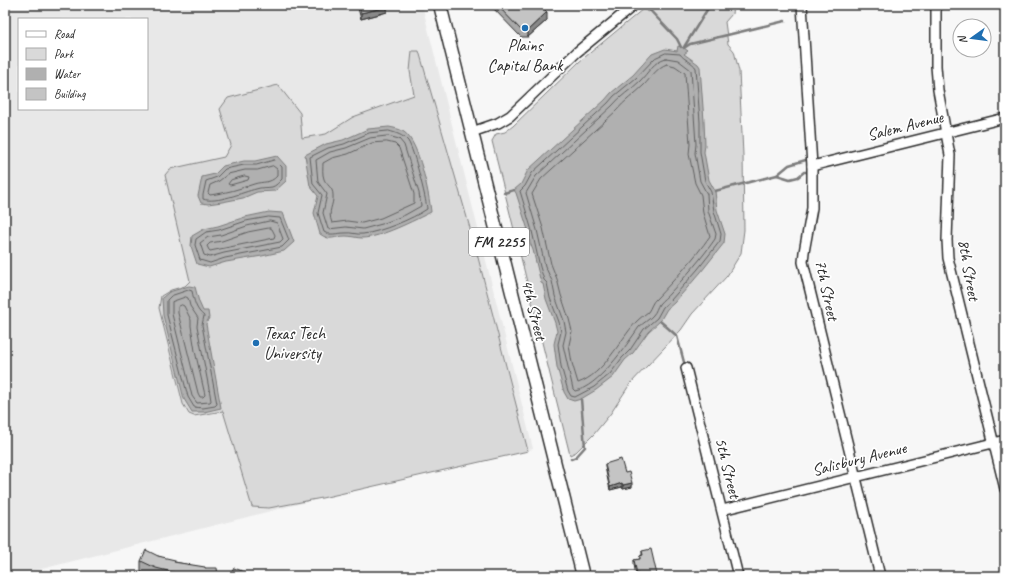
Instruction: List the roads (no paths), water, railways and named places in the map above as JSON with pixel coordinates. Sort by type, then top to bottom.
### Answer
[{"type":"main road","name":"4th Street","points":[[440,5],[583,576]]},
{"type":"street","points":[[472,132],[498,123],[510,116],[577,52],[634,5]]},
{"type":"street","name":"7th Street","points":[[802,5],[812,166],[812,208],[803,262],[880,576]]},
{"type":"street","name":"8th Street","points":[[936,5],[936,66],[938,90],[950,155],[946,240],[948,258],[1005,489]]},
{"type":"street","name":"Salem Avenue","points":[[812,166],[1005,118]]},
{"type":"street","name":"5th Street","points":[[686,368],[738,576]]},
{"type":"street","name":"Salisbury Avenue","points":[[722,510],[1005,440]]},
{"type":"water","points":[[678,46],[688,51],[684,54],[700,67],[704,121],[704,152],[709,180],[715,191],[717,210],[725,234],[724,243],[701,272],[667,309],[660,321],[648,332],[613,377],[596,390],[581,399],[574,401],[568,399],[564,392],[557,367],[554,344],[557,331],[546,299],[543,284],[541,283],[530,243],[529,233],[514,190],[521,184],[528,170],[611,93],[633,75],[652,54],[665,49],[677,51]]},
{"type":"water","points":[[389,127],[399,129],[404,132],[414,146],[426,181],[431,212],[397,228],[369,237],[360,238],[342,236],[327,238],[320,234],[314,213],[318,196],[310,186],[305,155],[326,144],[343,140],[368,129]]},
{"type":"water","points":[[277,156],[286,166],[286,181],[275,191],[257,192],[243,198],[222,202],[208,204],[201,203],[198,196],[202,177],[215,174],[223,166]]},
{"type":"water","points":[[269,212],[283,213],[294,242],[284,251],[226,262],[209,267],[197,264],[191,246],[192,236],[204,229],[245,217]]},
{"type":"water","points":[[189,286],[195,287],[203,311],[208,311],[209,318],[206,324],[221,408],[204,412],[192,412],[184,399],[163,315],[162,298],[169,292]]},
{"type":"waterway","points":[[645,5],[677,39],[681,47]]},
{"type":"waterway","points":[[684,47],[710,5]]},
{"type":"waterway","points":[[684,48],[690,44],[785,21]]},
{"type":"waterway","points":[[777,175],[789,165],[809,159]]},
{"type":"waterway","points":[[715,191],[777,175],[790,179],[798,177],[804,172],[810,172]]},
{"type":"waterway","points":[[504,193],[514,190]]},
{"type":"waterway","points":[[660,321],[677,336],[685,366]]},
{"type":"waterway","points":[[571,459],[576,457],[585,447],[581,399]]},
{"type":"place","name":"Plains Capital Bank","points":[[525,28]]},
{"type":"place","name":"Texas Tech University","points":[[256,343]]}]
